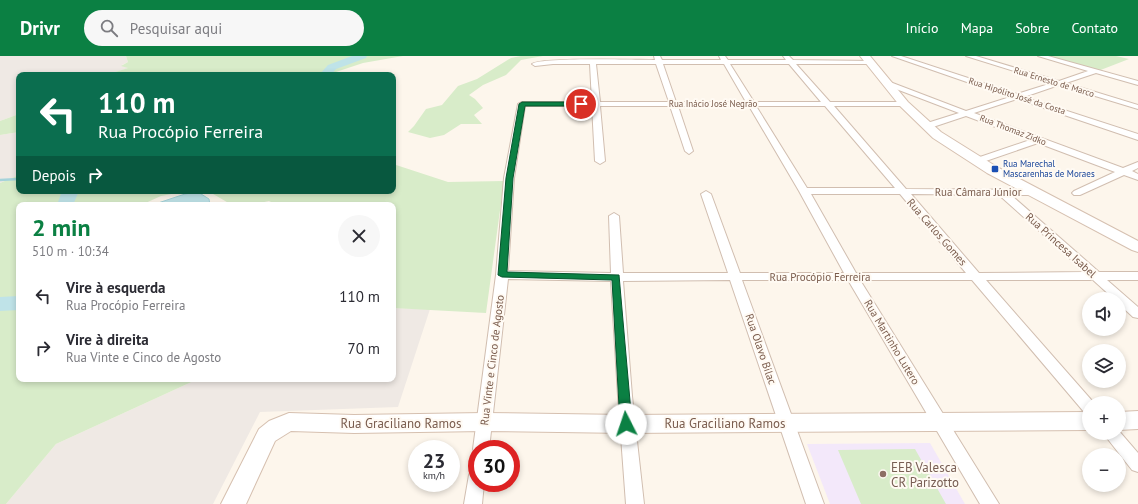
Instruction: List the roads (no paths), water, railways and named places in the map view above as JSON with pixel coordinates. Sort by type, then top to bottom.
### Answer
[{"type":"street","name":"Rua Ernesto de Marco","points":[[969,56],[1138,107]]},
{"type":"street","points":[[1041,56],[1138,83]]},
{"type":"street","name":"Rua Hipólito José da Costa","points":[[901,57],[1138,137]]},
{"type":"street","points":[[658,59],[689,151]]},
{"type":"street","points":[[535,64],[553,62],[658,59],[867,59],[904,104],[937,135],[977,161],[1032,192],[1138,247]]},
{"type":"street","name":"Rua Martinho Lutero","points":[[724,59],[804,191],[852,277],[990,504]]},
{"type":"street","name":"Rua Carlos Gomes","points":[[789,59],[826,104],[1082,400]]},
{"type":"street","points":[[593,62],[600,161]]},
{"type":"street","points":[[927,126],[1096,71]]},
{"type":"street","name":"Rua Thomaz Zidko","points":[[887,84],[1138,177]]},
{"type":"street","name":"Rua Inácio José Negrão","points":[[522,104],[904,104]]},
{"type":"street","name":"Rua Vinte e Cinco de Agosto","points":[[482,440],[502,275],[509,178],[522,104]]},
{"type":"street","points":[[977,161],[1039,140]]},
{"type":"street","points":[[1077,193],[1138,165]]},
{"type":"street","name":"Rua Câmara Júnior","points":[[804,191],[1032,192]]},
{"type":"street","name":"Rua Princesa Isabel","points":[[1002,192],[1138,314]]},
{"type":"street","name":"Rua Olavo Bilac","points":[[706,194],[815,504]]},
{"type":"street","points":[[614,216],[616,277],[626,424],[635,504]]},
{"type":"street","name":"Rua Procópio Ferreira","points":[[502,275],[616,277],[1138,276]]},
{"type":"street","points":[[1126,421],[1138,420]]},
{"type":"street","name":"Rua Graciliano Ramos","points":[[233,504],[267,435],[277,427],[289,422],[354,424],[484,422],[626,424],[1082,421]]},
{"type":"street","points":[[1116,440],[1138,465]]},
{"type":"street","points":[[473,504],[475,492]]},
{"type":"water","points":[[185,194],[201,194],[209,199],[210,202],[161,202]]},
{"type":"waterway","points":[[328,72],[332,67],[362,56]]},
{"type":"waterway","points":[[0,180],[16,179]]},
{"type":"waterway","points":[[66,202],[68,194]]},
{"type":"waterway","points":[[0,304],[16,303]]},
{"type":"place","name":"Rua Marechal Mascarenhas de Moraes","points":[[995,169]]},
{"type":"place","name":"EEB Valesca CR Parizotto","points":[[883,474]]}]
